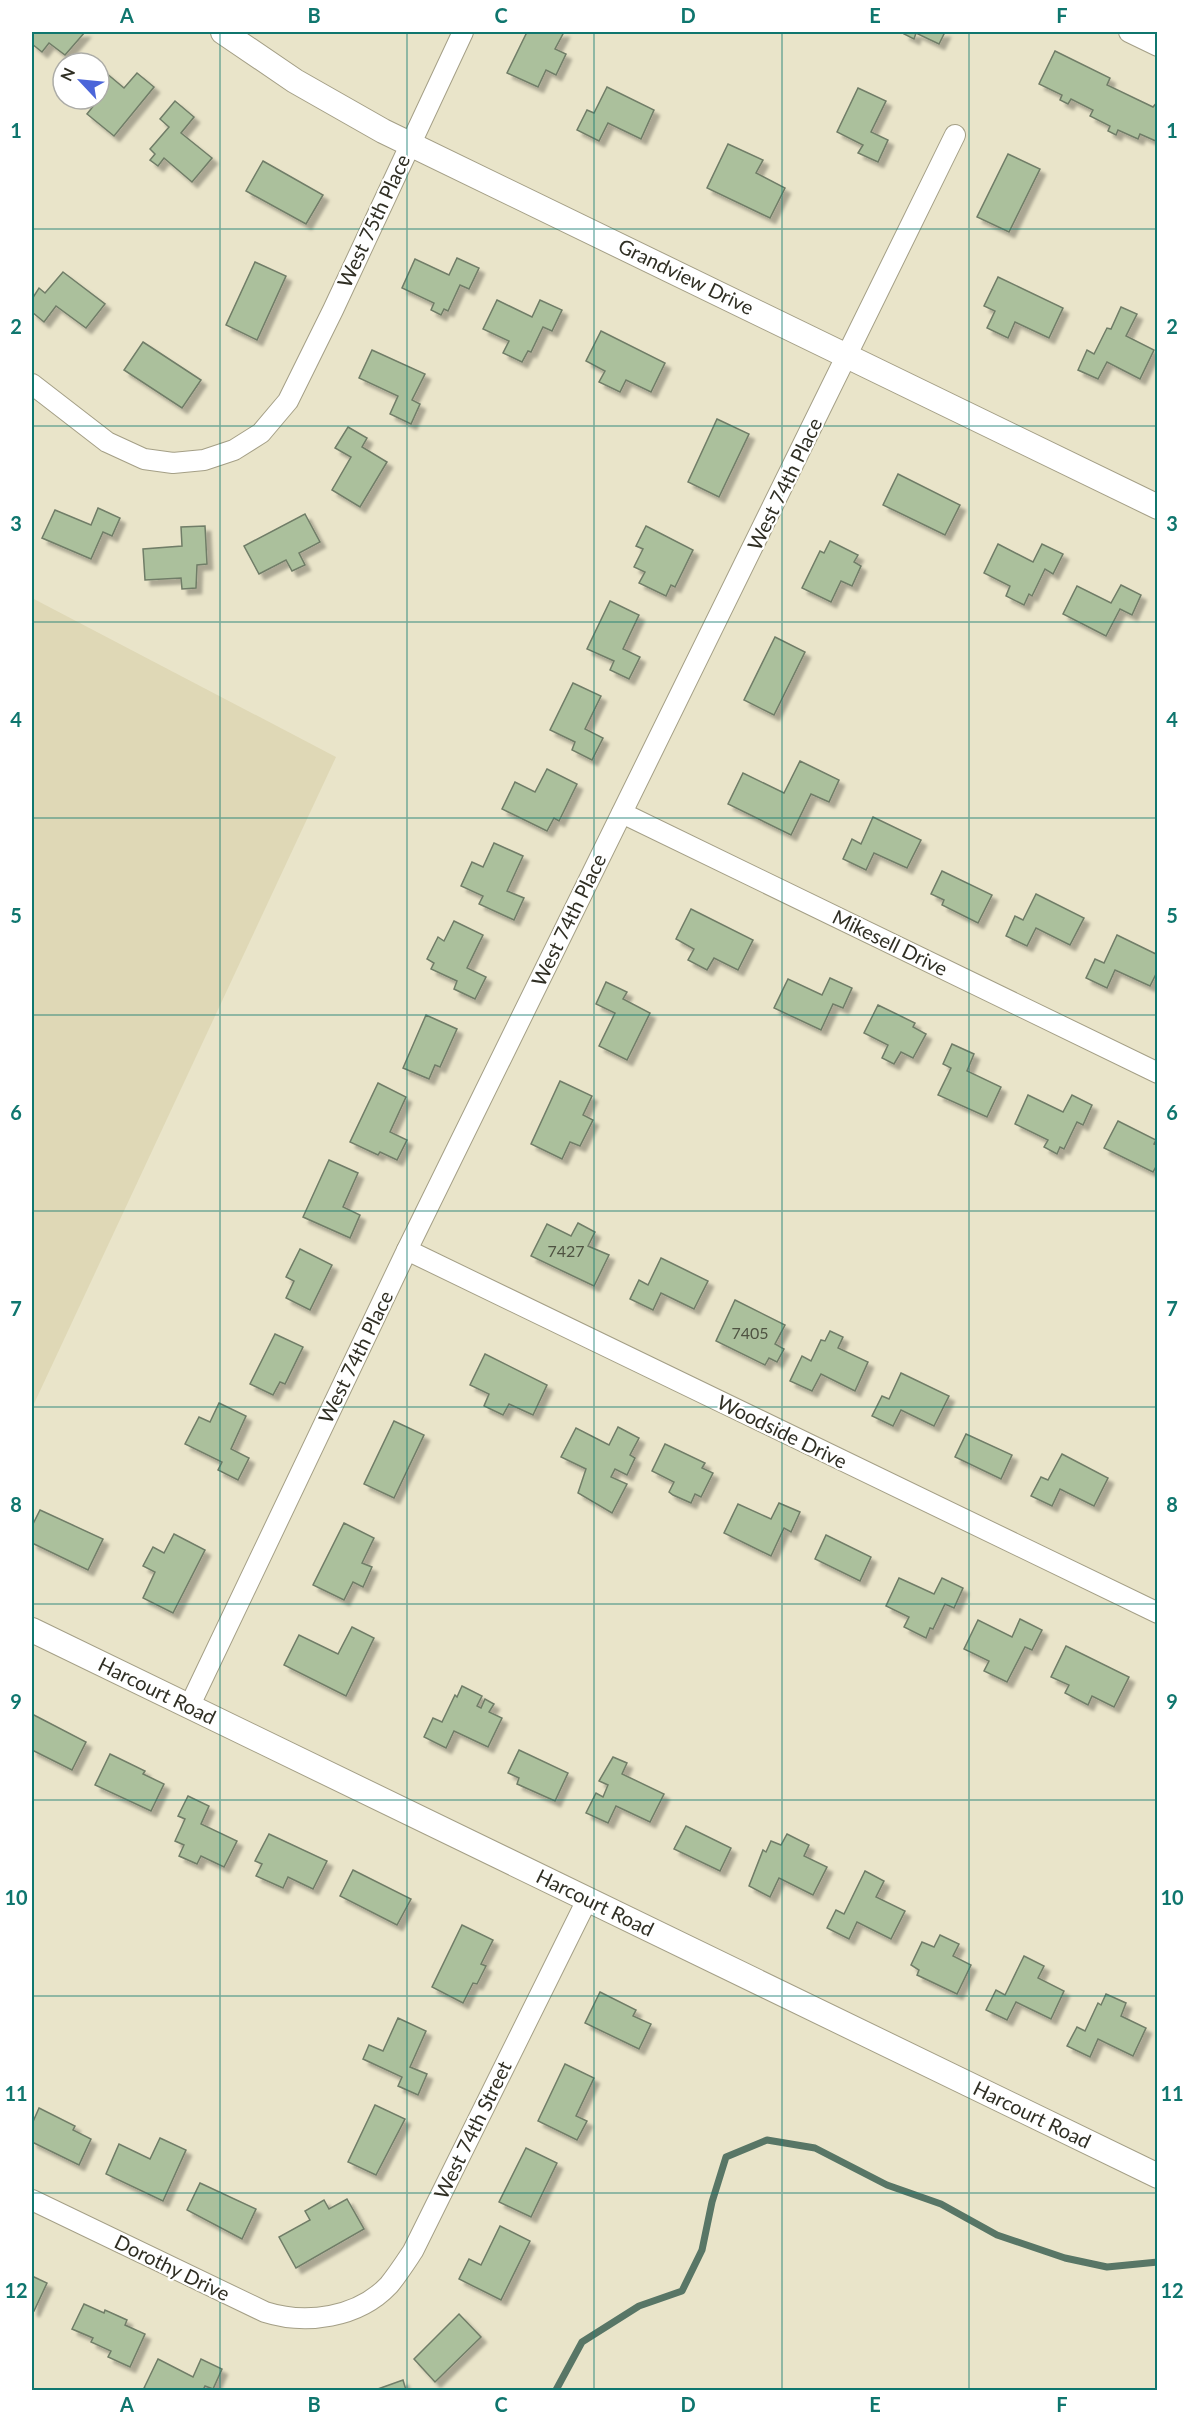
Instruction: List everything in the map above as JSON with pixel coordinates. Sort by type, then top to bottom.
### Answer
[{"type":"street","name":"Grandview Drive","points":[[223,32],[312,91],[410,144],[1158,507]]},
{"type":"street","name":"West 75th Place","points":[[32,384],[116,447],[144,459],[173,463],[204,460],[234,450],[261,433],[282,409],[333,310],[463,32]]},
{"type":"street","points":[[1130,32],[1158,46]]},
{"type":"street","name":"West 74th Place","points":[[189,1707],[407,1250],[955,135]]},
{"type":"street","name":"Mikesell Drive","points":[[622,813],[1158,1073]]},
{"type":"street","name":"Woodside Drive","points":[[407,1250],[1158,1613]]},
{"type":"street","name":"Harcourt Road","points":[[32,1630],[1158,2176]]},
{"type":"street","name":"West 74th Street","points":[[318,2318],[349,2311],[366,2302],[383,2290],[403,2268],[587,1900]]},
{"type":"street","name":"Dorothy Drive","points":[[32,2200],[257,2309],[284,2317],[318,2318]]},
{"type":"shaded area","points":[[32,598],[336,757],[32,1408]]},
{"type":"building","points":[[32,32],[85,32],[68,51],[60,51],[49,43],[42,52],[32,44]]},
{"type":"building","points":[[527,32],[564,32],[555,49],[566,54],[556,75],[546,70],[538,87],[507,73]]},
{"type":"building","points":[[905,32],[945,32],[939,44],[916,33],[914,39],[904,34]]},
{"type":"building","points":[[1055,51],[1110,78],[1107,85],[1153,107],[1158,101],[1158,142],[1140,134],[1138,139],[1118,130],[1116,135],[1108,131],[1110,126],[1090,116],[1093,110],[1071,99],[1068,104],[1060,100],[1062,95],[1039,84]]},
{"type":"building","points":[[137,73],[154,87],[114,136],[87,114],[89,111],[111,111],[111,77],[124,88]]},
{"type":"building","points":[[607,87],[654,110],[641,139],[608,123],[599,141],[577,130],[587,110],[594,113]]},
{"type":"building","points":[[858,88],[886,101],[871,132],[888,140],[878,162],[858,153],[863,145],[837,132]]},
{"type":"building","points":[[175,101],[194,117],[181,133],[212,158],[192,182],[164,158],[158,166],[150,160],[155,154],[150,149],[169,127],[160,119]]},
{"type":"building","points":[[728,144],[763,160],[756,173],[785,188],[770,218],[707,188]]},
{"type":"building","points":[[1008,154],[1040,169],[1009,232],[977,217]]},
{"type":"building","points":[[263,161],[323,195],[306,224],[246,191]]},
{"type":"building","points":[[457,258],[479,268],[469,289],[460,285],[448,311],[444,309],[441,315],[431,310],[434,303],[402,288],[415,259],[449,275]]},
{"type":"building","points":[[255,262],[286,276],[257,340],[226,325]]},
{"type":"building","points":[[63,272],[105,304],[86,328],[56,306],[44,322],[32,312],[32,299],[39,288],[45,293]]},
{"type":"building","points":[[998,277],[1063,308],[1049,338],[1015,322],[1008,338],[987,328],[995,311],[984,306]]},
{"type":"building","points":[[497,300],[532,317],[540,300],[562,310],[552,331],[543,327],[531,352],[528,351],[522,362],[503,353],[509,341],[483,329]]},
{"type":"building","points":[[1121,307],[1137,314],[1126,336],[1154,350],[1140,379],[1107,362],[1098,379],[1078,370],[1087,350],[1094,354],[1107,328],[1111,329]]},
{"type":"building","points":[[601,331],[665,363],[651,392],[626,380],[620,392],[599,382],[605,371],[586,361]]},
{"type":"building","points":[[143,342],[201,380],[182,408],[124,370]]},
{"type":"building","points":[[372,350],[425,374],[412,400],[420,404],[411,424],[390,414],[398,396],[359,378]]},
{"type":"building","points":[[717,419],[749,434],[719,497],[688,482]]},
{"type":"building","points":[[348,427],[367,438],[362,447],[387,462],[360,507],[332,490],[351,457],[335,448]]},
{"type":"building","points":[[898,474],[960,505],[945,535],[883,505]]},
{"type":"building","points":[[98,508],[120,518],[112,536],[103,532],[91,559],[42,538],[55,510],[91,525]]},
{"type":"building","points":[[305,514],[320,542],[299,553],[305,565],[292,571],[286,560],[259,574],[244,546]]},
{"type":"building","points":[[205,526],[207,564],[197,565],[196,588],[182,589],[181,578],[145,580],[143,549],[182,546],[181,527]]},
{"type":"building","points":[[646,526],[693,550],[675,587],[671,585],[666,596],[639,583],[645,572],[634,567],[643,549],[636,546]]},
{"type":"building","points":[[830,541],[858,555],[854,562],[861,566],[852,586],[841,581],[831,602],[802,588],[820,551],[824,553]]},
{"type":"building","points":[[998,544],[1033,562],[1042,544],[1063,554],[1053,574],[1045,569],[1032,596],[1029,594],[1024,605],[1006,596],[1010,586],[984,573]]},
{"type":"building","points":[[1121,585],[1141,595],[1132,615],[1120,609],[1106,636],[1063,614],[1077,586],[1111,603]]},
{"type":"building","points":[[610,601],[639,615],[623,649],[640,657],[629,679],[610,670],[614,661],[587,649]]},
{"type":"building","points":[[775,637],[805,652],[774,715],[744,700]]},
{"type":"building","points":[[573,683],[601,696],[585,729],[603,738],[592,760],[572,750],[575,742],[550,730]]},
{"type":"building","points":[[800,761],[839,780],[829,802],[811,794],[791,835],[728,804],[743,773],[784,793]]},
{"type":"building","points":[[547,769],[577,784],[559,821],[554,818],[547,831],[502,809],[515,782],[535,792]]},
{"type":"building","points":[[873,817],[921,840],[907,868],[874,853],[866,870],[843,859],[852,839],[861,844]]},
{"type":"building","points":[[494,843],[523,856],[507,891],[524,898],[514,920],[479,904],[483,896],[461,886],[472,862],[483,867]]},
{"type":"building","points":[[942,871],[992,895],[978,923],[942,905],[944,900],[931,894]]},
{"type":"building","points":[[1036,894],[1084,918],[1070,945],[1036,928],[1027,946],[1006,936],[1015,916],[1023,920]]},
{"type":"building","points":[[691,909],[753,940],[738,970],[714,958],[707,970],[688,960],[694,949],[676,939]]},
{"type":"building","points":[[454,921],[483,935],[467,968],[486,977],[475,999],[454,989],[457,981],[431,969],[434,963],[427,959],[438,937],[444,941]]},
{"type":"building","points":[[1117,935],[1158,955],[1158,970],[1150,986],[1115,970],[1107,988],[1086,978],[1095,959],[1104,963]]},
{"type":"building","points":[[830,978],[852,988],[843,1008],[833,1004],[821,1030],[774,1008],[788,979],[822,995]]},
{"type":"building","points":[[606,982],[627,992],[623,999],[650,1013],[627,1060],[599,1046],[615,1013],[596,1004]]},
{"type":"building","points":[[878,1005],[915,1023],[913,1027],[926,1034],[913,1058],[901,1052],[894,1064],[882,1058],[888,1045],[864,1033]]},
{"type":"building","points":[[426,1015],[457,1029],[440,1067],[435,1065],[429,1079],[403,1068]]},
{"type":"building","points":[[952,1044],[974,1054],[967,1071],[1001,1087],[987,1117],[938,1095],[951,1068],[943,1064]]},
{"type":"building","points":[[560,1081],[592,1096],[583,1115],[593,1120],[580,1146],[570,1142],[562,1159],[531,1144]]},
{"type":"building","points":[[378,1083],[406,1097],[390,1132],[407,1140],[397,1160],[380,1152],[378,1155],[350,1142]]},
{"type":"building","points":[[1028,1095],[1063,1112],[1072,1095],[1092,1105],[1083,1125],[1077,1122],[1064,1149],[1060,1147],[1057,1154],[1044,1147],[1048,1140],[1015,1124]]},
{"type":"building","points":[[1118,1121],[1156,1140],[1154,1144],[1158,1145],[1158,1163],[1153,1172],[1104,1148]]},
{"type":"building","points":[[329,1160],[358,1173],[343,1207],[360,1215],[350,1238],[303,1217]]},
{"type":"building","points":[[578,1223],[595,1232],[588,1246],[609,1255],[594,1286],[531,1256],[547,1224],[571,1236]]},
{"type":"building","points":[[300,1249],[332,1265],[310,1310],[286,1298],[294,1281],[286,1277]]},
{"type":"building","points":[[661,1258],[708,1281],[694,1309],[661,1293],[653,1310],[630,1299],[639,1280],[648,1285]]},
{"type":"building","points":[[735,1300],[785,1325],[775,1344],[784,1349],[777,1362],[769,1358],[765,1365],[716,1341]]},
{"type":"building","points":[[830,1331],[843,1337],[838,1348],[868,1362],[855,1391],[821,1374],[812,1391],[790,1381],[802,1356],[811,1361],[821,1340],[825,1341]]},
{"type":"building","points":[[275,1334],[303,1347],[285,1384],[280,1382],[273,1395],[250,1384]]},
{"type":"building","points":[[485,1354],[547,1385],[533,1415],[509,1404],[503,1415],[484,1406],[489,1394],[470,1385]]},
{"type":"building","points":[[901,1373],[949,1396],[934,1426],[901,1410],[893,1426],[872,1416],[882,1396],[889,1399]]},
{"type":"building","points":[[219,1403],[246,1416],[231,1449],[249,1458],[238,1480],[218,1470],[222,1462],[185,1444],[199,1417],[210,1422]]},
{"type":"building","points":[[394,1421],[424,1435],[394,1498],[364,1484]]},
{"type":"building","points":[[618,1427],[639,1438],[630,1455],[635,1458],[627,1475],[615,1469],[611,1477],[627,1484],[612,1513],[578,1493],[586,1469],[561,1457],[576,1428],[609,1445]]},
{"type":"building","points":[[966,1434],[1012,1455],[1001,1479],[955,1457]]},
{"type":"building","points":[[665,1444],[705,1463],[702,1468],[713,1473],[701,1497],[695,1494],[691,1503],[669,1492],[674,1482],[652,1471]]},
{"type":"building","points":[[1062,1454],[1108,1478],[1094,1506],[1060,1489],[1052,1506],[1031,1496],[1041,1477],[1048,1480]]},
{"type":"building","points":[[779,1503],[800,1512],[791,1532],[784,1528],[771,1556],[724,1533],[738,1504],[771,1519]]},
{"type":"building","points":[[40,1510],[103,1539],[88,1570],[32,1543],[32,1526]]},
{"type":"building","points":[[344,1523],[374,1538],[362,1563],[372,1567],[363,1587],[353,1582],[344,1600],[313,1585]]},
{"type":"building","points":[[174,1534],[205,1550],[173,1613],[143,1598],[155,1572],[143,1566],[153,1547],[164,1553]]},
{"type":"building","points":[[826,1535],[871,1557],[860,1581],[815,1559]]},
{"type":"building","points":[[899,1578],[934,1594],[942,1578],[963,1588],[954,1608],[945,1604],[926,1638],[904,1627],[909,1617],[886,1606]]},
{"type":"building","points":[[1020,1619],[1042,1630],[1032,1650],[1025,1647],[1007,1682],[984,1671],[989,1661],[964,1649],[978,1620],[1012,1637]]},
{"type":"building","points":[[352,1627],[374,1638],[346,1696],[284,1665],[299,1635],[338,1654]]},
{"type":"building","points":[[1066,1646],[1129,1677],[1114,1707],[1092,1696],[1088,1705],[1065,1693],[1069,1685],[1051,1677]]},
{"type":"building","points":[[462,1686],[482,1696],[477,1706],[481,1708],[485,1699],[494,1704],[489,1712],[502,1718],[488,1747],[454,1731],[446,1748],[424,1737],[433,1718],[442,1722]]},
{"type":"building","points":[[32,1714],[86,1742],[72,1770],[32,1750]]},
{"type":"building","points":[[519,1750],[568,1773],[555,1801],[517,1784],[519,1778],[508,1773]]},
{"type":"building","points":[[110,1754],[145,1771],[143,1774],[164,1784],[151,1811],[95,1785]]},
{"type":"building","points":[[613,1757],[627,1763],[622,1774],[664,1794],[650,1822],[616,1806],[608,1823],[586,1813],[596,1793],[603,1797],[608,1785],[599,1781]]},
{"type":"building","points":[[188,1796],[209,1806],[201,1824],[237,1841],[224,1867],[201,1856],[197,1864],[179,1856],[184,1845],[175,1841],[185,1819],[178,1816]]},
{"type":"building","points":[[686,1826],[731,1848],[720,1871],[674,1849]]},
{"type":"building","points":[[269,1834],[327,1861],[313,1889],[288,1877],[283,1888],[256,1876],[262,1864],[255,1861]]},
{"type":"building","points":[[787,1834],[809,1845],[804,1856],[827,1867],[813,1895],[779,1878],[770,1897],[749,1886],[763,1850],[766,1852],[771,1841],[781,1845]]},
{"type":"building","points":[[353,1870],[411,1899],[397,1925],[340,1896]]},
{"type":"building","points":[[865,1871],[884,1881],[876,1897],[905,1911],[891,1939],[857,1922],[849,1939],[827,1928],[836,1910],[844,1914]]},
{"type":"building","points":[[462,1925],[493,1940],[481,1964],[486,1966],[477,1984],[473,1983],[463,2003],[432,1987]]},
{"type":"building","points":[[940,1935],[959,1944],[953,1956],[971,1965],[957,1994],[917,1975],[919,1970],[911,1965],[922,1942],[934,1947]]},
{"type":"building","points":[[1024,1956],[1044,1966],[1038,1978],[1064,1991],[1051,2019],[1016,2002],[1007,2020],[986,2010],[996,1990],[1005,1995]]},
{"type":"building","points":[[600,1992],[636,2010],[633,2016],[651,2024],[639,2049],[585,2023]]},
{"type":"building","points":[[1106,1994],[1126,2003],[1121,2016],[1146,2028],[1133,2056],[1098,2039],[1090,2057],[1067,2046],[1077,2027],[1085,2031],[1098,2003],[1101,2005]]},
{"type":"building","points":[[398,2018],[426,2031],[410,2067],[427,2074],[418,2095],[398,2086],[402,2077],[363,2059],[369,2045],[383,2051]]},
{"type":"building","points":[[565,2064],[594,2078],[576,2116],[587,2121],[577,2140],[538,2121]]},
{"type":"building","points":[[375,2105],[405,2119],[376,2175],[348,2162]]},
{"type":"building","points":[[39,2108],[75,2126],[73,2130],[91,2139],[79,2165],[32,2142],[32,2124]]},
{"type":"building","points":[[160,2138],[186,2150],[163,2201],[106,2174],[119,2144],[150,2159]]},
{"type":"building","points":[[526,2148],[557,2163],[531,2217],[499,2202]]},
{"type":"building","points":[[200,2183],[256,2209],[242,2239],[187,2210]]},
{"type":"building","points":[[347,2199],[364,2229],[296,2268],[279,2237],[310,2220],[305,2211],[324,2200],[329,2209]]},
{"type":"building","points":[[500,2226],[530,2241],[501,2300],[459,2279],[469,2259],[481,2265]]},
{"type":"building","points":[[32,2276],[47,2283],[34,2311],[32,2310]]},
{"type":"building","points":[[84,2304],[127,2320],[125,2325],[145,2334],[130,2367],[108,2357],[111,2351],[91,2342],[93,2338],[72,2329]]},
{"type":"building","points":[[459,2314],[481,2337],[435,2382],[414,2359]]},
{"type":"building","points":[[158,2359],[193,2377],[201,2359],[222,2369],[213,2389],[205,2386],[203,2390],[149,2390],[144,2388]]},
{"type":"building","points":[[403,2380],[406,2390],[375,2390]]},
{"type":"waterway","points":[[556,2390],[582,2342],[639,2306],[682,2291],[702,2250],[712,2202],[726,2157],[767,2140],[815,2148],[887,2185],[941,2204],[997,2235],[1065,2258],[1107,2267],[1158,2262]]}]
